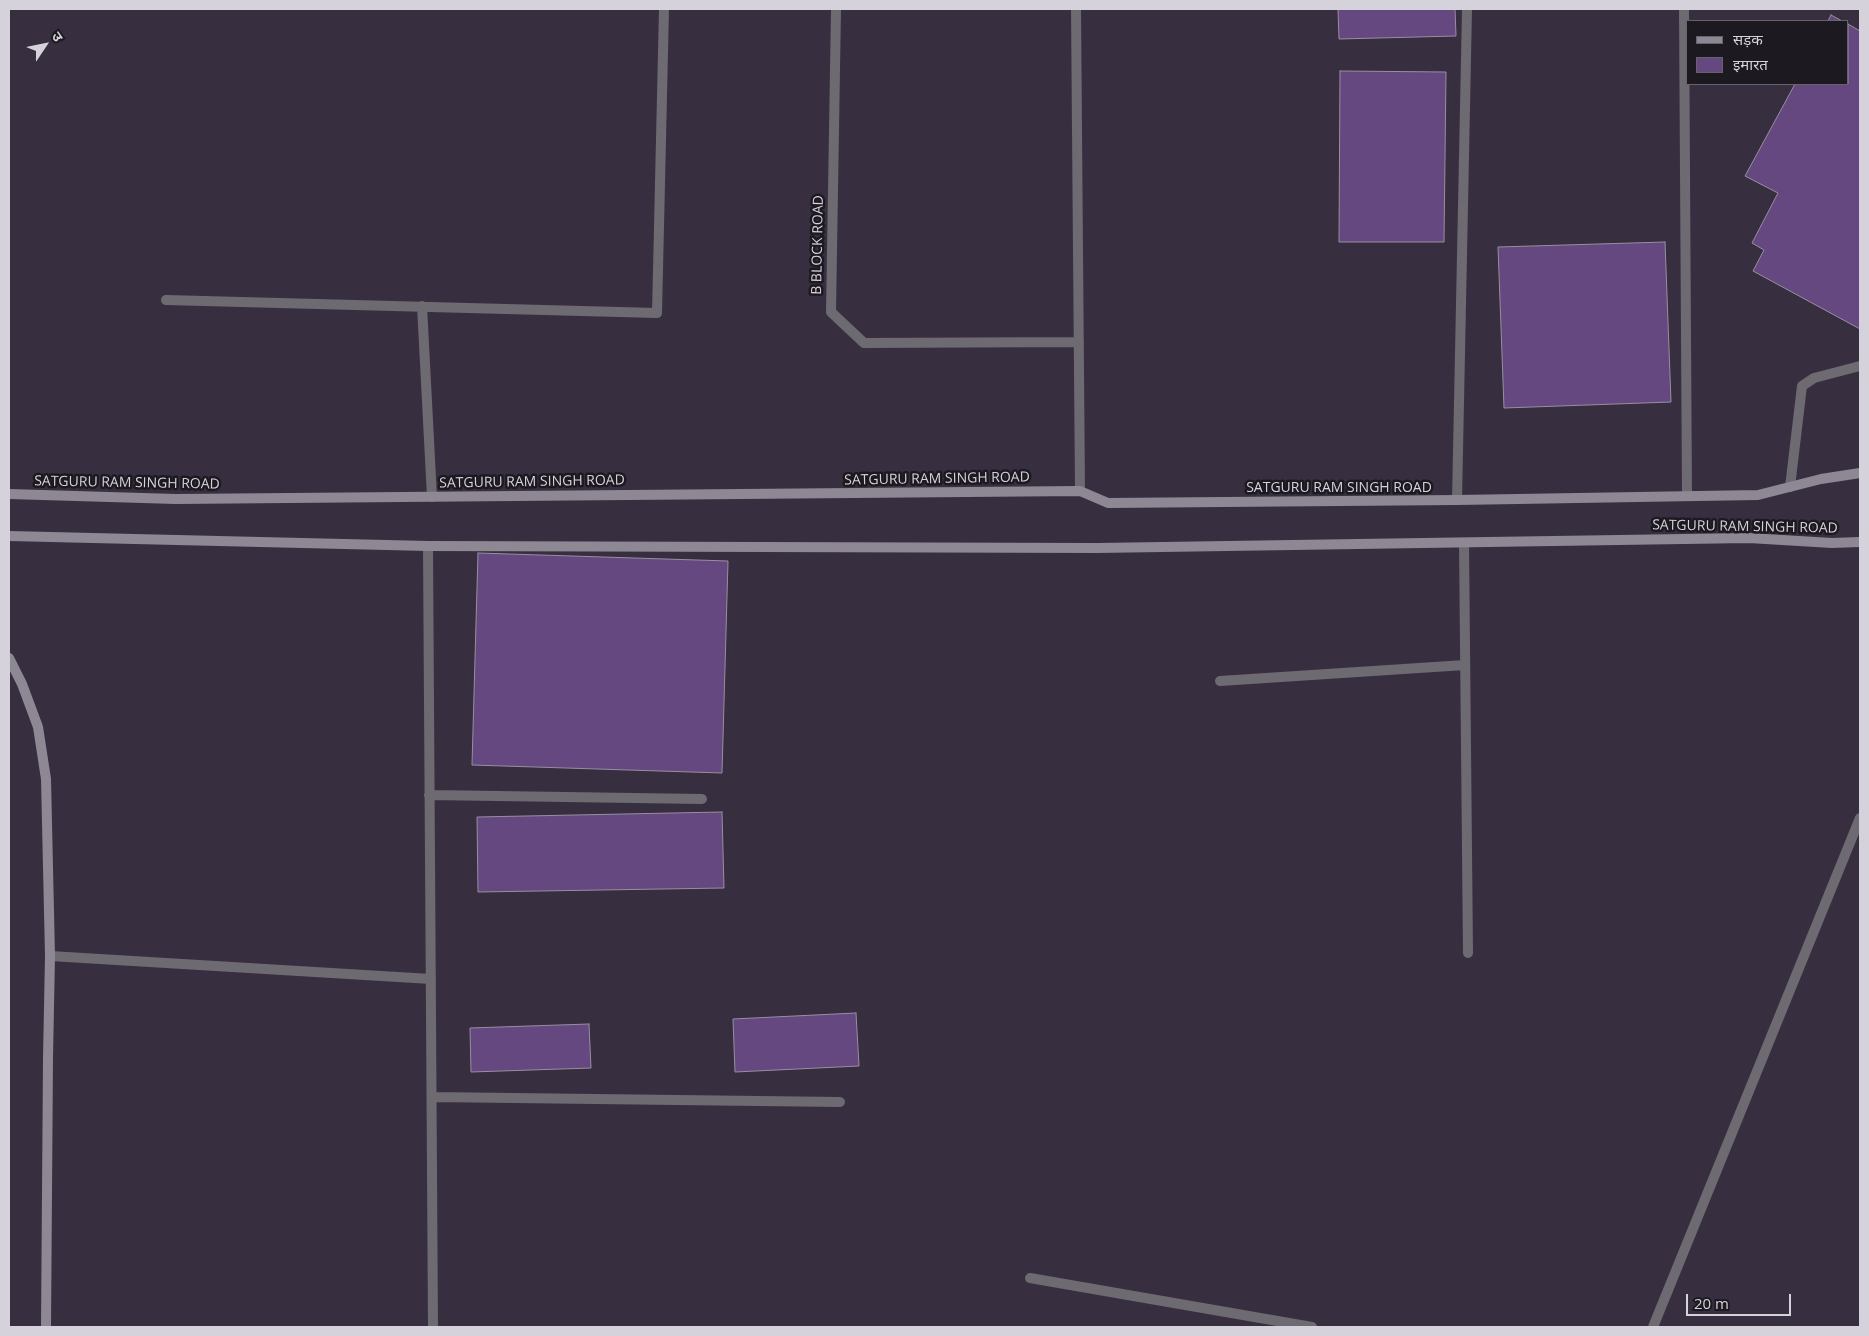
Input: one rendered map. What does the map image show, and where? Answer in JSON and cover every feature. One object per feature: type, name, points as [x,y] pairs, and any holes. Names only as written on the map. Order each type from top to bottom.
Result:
[{"type":"street","points":[[166,300],[657,313],[664,9]]},
{"type":"street","name":"B BLOCK ROAD","points":[[836,9],[831,312],[864,343],[1079,342]]},
{"type":"street","points":[[1076,9],[1080,491]]},
{"type":"street","points":[[1458,500],[1467,9]]},
{"type":"street","points":[[1684,9],[1687,496]]},
{"type":"street","points":[[422,306],[432,497]]},
{"type":"street","points":[[1790,487],[1802,386],[1814,378],[1860,366]]},
{"type":"street","name":"SATGURU RAM SINGH ROAD","points":[[9,494],[176,499],[1080,491],[1108,503],[1458,500],[1758,495],[1821,479],[1860,473]]},
{"type":"street","name":"SATGURU RAM SINGH ROAD","points":[[9,536],[428,546],[1097,548],[1749,538],[1832,543],[1860,542]]},
{"type":"street","points":[[1464,542],[1468,953]]},
{"type":"street","points":[[428,546],[433,1327]]},
{"type":"street","points":[[9,658],[22,684],[38,727],[46,779],[50,956],[46,1327]]},
{"type":"street","points":[[1220,681],[1466,665]]},
{"type":"street","points":[[429,795],[702,799]]},
{"type":"street","points":[[1653,1327],[1860,818]]},
{"type":"street","points":[[50,956],[431,979]]},
{"type":"street","points":[[432,1097],[840,1102]]},
{"type":"street","points":[[1030,1278],[1312,1327]]},
{"type":"building","points":[[1338,9],[1455,9],[1456,36],[1339,39]]},
{"type":"building","points":[[1831,15],[1840,20],[1828,20]]},
{"type":"building","points":[[1849,25],[1860,31],[1860,329],[1753,271],[1764,250],[1752,243],[1778,193],[1745,176],[1794,85],[1849,85]]},
{"type":"building","points":[[1340,71],[1446,72],[1444,242],[1339,242]]},
{"type":"building","points":[[1665,242],[1671,402],[1504,408],[1498,247]]},
{"type":"building","points":[[478,553],[728,561],[722,773],[472,765]]},
{"type":"building","points":[[722,812],[724,888],[478,892],[477,817]]},
{"type":"building","points":[[856,1013],[859,1066],[735,1072],[733,1019]]},
{"type":"building","points":[[589,1024],[591,1068],[471,1072],[470,1028]]}]
